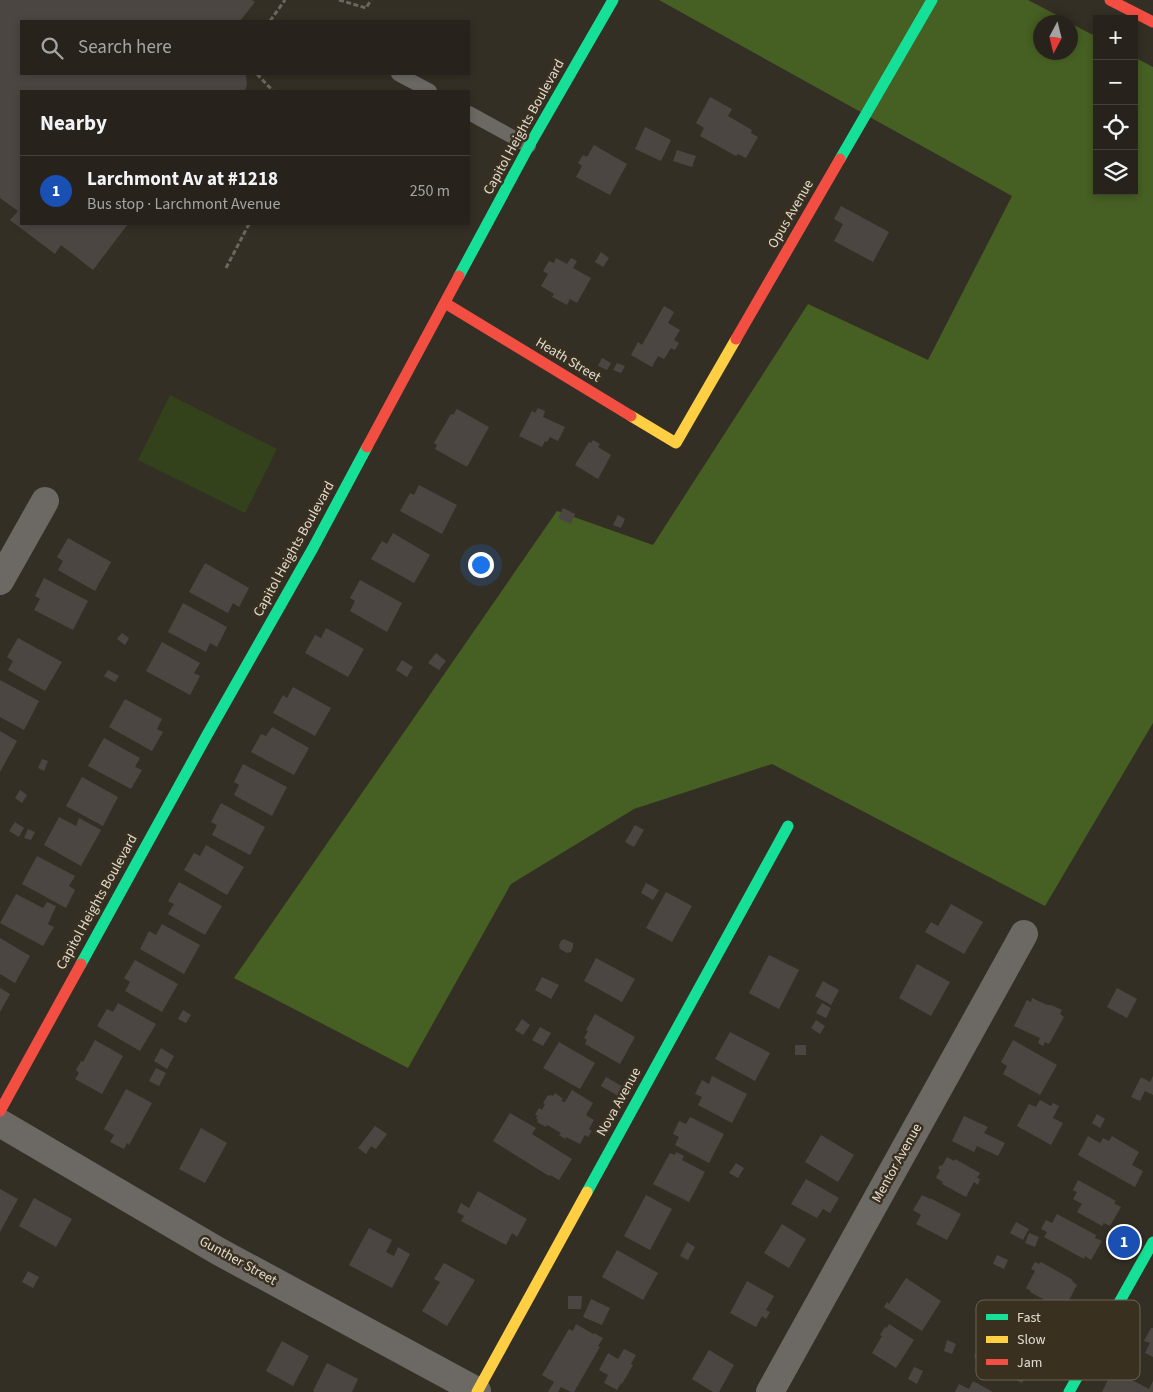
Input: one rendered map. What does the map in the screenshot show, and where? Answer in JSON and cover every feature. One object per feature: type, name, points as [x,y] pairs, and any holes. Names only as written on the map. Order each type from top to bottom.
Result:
[{"type":"street","name":"Capitol Heights Boulevard","points":[[0,1111],[207,735],[313,548],[529,146],[613,0]]},
{"type":"street","name":"Opus Avenue","points":[[676,443],[932,0]]},
{"type":"street","points":[[1110,0],[1153,22]]},
{"type":"street","name":"Heath Street","points":[[445,303],[676,443]]},
{"type":"street","points":[[0,581],[7,551],[45,501]]},
{"type":"street","name":"Nova Avenue","points":[[478,1392],[788,826]]},
{"type":"street","name":"Mentor Avenue","points":[[770,1392],[1024,934]]},
{"type":"street","name":"Gunther Street","points":[[0,1124],[218,1251],[478,1392]]},
{"type":"street","points":[[1121,1300],[1153,1242]]},
{"type":"street","points":[[1069,1392],[1076,1380]]},
{"type":"lane","points":[[400,75],[428,90]]},
{"type":"lane","points":[[470,114],[529,146]]},
{"type":"path","points":[[271,20],[285,0]]},
{"type":"path","points":[[339,0],[366,8],[370,0]]},
{"type":"path","points":[[258,75],[272,90]]},
{"type":"path","points":[[226,268],[248,225]]},
{"type":"green space","points":[[659,0],[1028,0],[1057,15],[1033,15],[1033,60],[1078,60],[1078,27],[1093,35],[1093,195],[1138,195],[1138,59],[1153,67],[1153,723],[1045,906],[772,764],[634,809],[511,884],[408,1068],[234,978],[557,511],[653,545],[808,304],[928,360],[1012,196]]},
{"type":"green space","points":[[170,395],[277,449],[245,513],[138,460]]},
{"type":"building","points":[[0,0],[252,0],[255,2],[241,20],[20,20],[20,75],[246,75],[247,84],[245,90],[20,90],[20,225],[127,225],[93,270],[61,245],[55,254],[10,220],[18,211],[0,198]]},
{"type":"building","points":[[710,97],[732,109],[728,116],[752,130],[751,133],[758,137],[746,158],[738,154],[736,156],[700,136],[704,128],[696,123]]},
{"type":"building","points":[[645,127],[671,140],[661,161],[635,149]]},
{"type":"building","points":[[594,145],[627,164],[610,195],[576,177],[582,166],[578,163],[583,155],[587,157]]},
{"type":"building","points":[[677,150],[696,156],[692,167],[673,161]]},
{"type":"building","points":[[841,206],[889,232],[873,262],[834,241],[843,224],[834,219]]},
{"type":"building","points":[[601,252],[609,258],[603,267],[595,262]]},
{"type":"building","points":[[556,258],[567,264],[571,258],[577,261],[573,268],[591,278],[577,303],[570,299],[567,305],[552,297],[554,294],[541,286],[548,274],[543,271],[549,261],[554,263]]},
{"type":"building","points":[[664,306],[674,312],[668,323],[680,330],[674,340],[679,343],[675,350],[671,348],[664,359],[658,356],[652,367],[631,355],[638,342],[642,345]]},
{"type":"building","points":[[602,358],[611,363],[607,370],[598,366]]},
{"type":"building","points":[[617,363],[625,366],[621,373],[613,370]]},
{"type":"building","points":[[538,408],[545,411],[543,417],[565,427],[558,441],[550,437],[542,447],[519,436],[532,411],[535,413]]},
{"type":"building","points":[[457,409],[489,427],[467,467],[435,449],[437,445],[434,443],[451,414],[453,415]]},
{"type":"building","points":[[593,440],[600,444],[598,447],[611,455],[598,479],[575,465],[589,442],[591,443]]},
{"type":"building","points":[[419,485],[457,505],[442,534],[400,511],[410,493],[414,495]]},
{"type":"building","points":[[563,508],[575,514],[571,524],[558,518]]},
{"type":"building","points":[[618,515],[625,519],[621,528],[613,525]]},
{"type":"building","points":[[393,533],[430,555],[414,583],[371,559],[382,541],[387,544]]},
{"type":"building","points":[[68,538],[111,562],[95,591],[58,570],[63,561],[57,557]]},
{"type":"building","points":[[205,563],[249,588],[239,607],[233,603],[228,613],[189,592]]},
{"type":"building","points":[[44,578],[88,601],[73,630],[34,610],[40,599],[35,596]]},
{"type":"building","points":[[360,580],[402,603],[387,632],[350,611],[355,601],[350,598]]},
{"type":"building","points":[[183,603],[227,627],[217,647],[210,643],[206,652],[168,632]]},
{"type":"building","points":[[326,628],[364,649],[348,677],[305,653],[315,635],[321,638]]},
{"type":"building","points":[[122,633],[129,638],[125,645],[117,639]]},
{"type":"building","points":[[18,638],[62,662],[45,691],[8,670],[13,661],[7,657]]},
{"type":"building","points":[[162,642],[200,663],[194,673],[200,676],[190,695],[146,671]]},
{"type":"building","points":[[436,653],[446,661],[439,670],[428,663]]},
{"type":"building","points":[[402,660],[413,667],[407,677],[396,670]]},
{"type":"building","points":[[108,670],[119,676],[115,682],[104,676]]},
{"type":"building","points":[[0,680],[39,701],[24,730],[0,717]]},
{"type":"building","points":[[293,687],[331,708],[315,736],[273,713],[283,695],[287,698]]},
{"type":"building","points":[[125,699],[162,719],[157,729],[163,732],[152,751],[109,727]]},
{"type":"building","points":[[272,727],[309,748],[294,775],[251,752],[261,734],[266,736]]},
{"type":"building","points":[[0,731],[17,741],[0,772]]},
{"type":"building","points":[[104,738],[140,758],[135,767],[142,770],[131,789],[88,766]]},
{"type":"building","points":[[42,759],[48,761],[44,771],[38,768]]},
{"type":"building","points":[[243,764],[287,787],[272,816],[234,795],[239,785],[234,782]]},
{"type":"building","points":[[82,777],[118,797],[103,826],[66,806]]},
{"type":"building","points":[[20,790],[27,795],[22,803],[15,798]]},
{"type":"building","points":[[221,803],[265,827],[250,855],[212,835],[217,825],[211,822]]},
{"type":"building","points":[[59,817],[76,826],[79,818],[101,830],[81,866],[44,845]]},
{"type":"building","points":[[15,822],[24,828],[19,837],[9,831]]},
{"type":"building","points":[[635,825],[644,830],[634,847],[625,842]]},
{"type":"building","points":[[28,829],[35,832],[31,840],[24,838]]},
{"type":"building","points":[[206,845],[244,867],[227,895],[184,870],[194,853],[200,856]]},
{"type":"building","points":[[37,856],[75,876],[69,886],[75,890],[66,908],[22,884]]},
{"type":"building","points":[[179,882],[222,906],[205,935],[168,914],[174,904],[168,901]]},
{"type":"building","points":[[646,883],[659,890],[653,900],[641,893]]},
{"type":"building","points":[[666,892],[692,906],[672,942],[646,928]]},
{"type":"building","points":[[16,894],[43,908],[47,902],[56,906],[48,924],[54,927],[43,946],[0,923]]},
{"type":"building","points":[[951,904],[983,922],[964,954],[925,932],[931,922],[938,926]]},
{"type":"building","points":[[162,924],[200,945],[184,974],[140,949],[149,931],[156,935]]},
{"type":"building","points":[[0,938],[30,956],[15,983],[0,974]]},
{"type":"building","points":[[564,939],[573,943],[571,952],[567,953],[560,949],[559,945]]},
{"type":"building","points":[[769,955],[799,970],[779,1009],[749,993]]},
{"type":"building","points":[[596,958],[635,979],[622,1002],[584,981]]},
{"type":"building","points":[[135,960],[178,984],[162,1012],[125,991],[130,982],[124,978]]},
{"type":"building","points":[[917,964],[950,982],[931,1016],[899,998]]},
{"type":"building","points":[[542,977],[559,985],[551,999],[535,990]]},
{"type":"building","points":[[823,981],[839,990],[831,1005],[815,996]]},
{"type":"building","points":[[0,988],[10,994],[0,1012]]},
{"type":"building","points":[[1117,988],[1137,999],[1127,1018],[1107,1007]]},
{"type":"building","points":[[1032,998],[1062,1010],[1060,1014],[1064,1017],[1049,1044],[1045,1042],[1043,1046],[1038,1043],[1040,1038],[1014,1026],[1027,1000],[1031,1002]]},
{"type":"building","points":[[118,1003],[156,1024],[140,1051],[97,1026],[107,1009],[113,1012]]},
{"type":"building","points":[[822,1003],[831,1008],[826,1018],[816,1013]]},
{"type":"building","points":[[183,1010],[191,1015],[186,1023],[178,1019]]},
{"type":"building","points":[[595,1014],[635,1037],[620,1064],[585,1044],[587,1040],[584,1038],[588,1031],[586,1030]]},
{"type":"building","points":[[522,1019],[530,1025],[523,1035],[515,1030]]},
{"type":"building","points":[[816,1020],[825,1026],[820,1034],[811,1028]]},
{"type":"building","points":[[540,1027],[551,1033],[543,1046],[532,1040]]},
{"type":"building","points":[[730,1032],[770,1053],[755,1081],[715,1059]]},
{"type":"building","points":[[95,1040],[123,1056],[102,1094],[75,1079],[79,1073],[76,1070],[81,1061],[83,1062]]},
{"type":"building","points":[[1013,1040],[1057,1065],[1040,1095],[1003,1074],[1007,1066],[1001,1062]]},
{"type":"building","points":[[559,1042],[595,1063],[580,1089],[543,1068]]},
{"type":"building","points":[[795,1045],[806,1045],[806,1055],[795,1055]]},
{"type":"building","points":[[161,1048],[174,1056],[167,1069],[154,1061]]},
{"type":"building","points":[[156,1068],[166,1073],[159,1086],[149,1081]]},
{"type":"building","points":[[712,1076],[747,1094],[732,1123],[698,1105],[702,1097],[695,1094],[702,1080],[709,1084]]},
{"type":"building","points":[[1153,1076],[1153,1095],[1145,1091],[1140,1101],[1131,1097],[1141,1077],[1150,1082]]},
{"type":"building","points":[[606,1077],[625,1088],[620,1097],[601,1086]]},
{"type":"building","points":[[126,1089],[152,1103],[129,1145],[127,1143],[124,1149],[110,1142],[114,1135],[104,1129]]},
{"type":"building","points":[[572,1090],[593,1103],[586,1115],[594,1120],[589,1129],[592,1131],[588,1137],[585,1135],[580,1144],[566,1137],[565,1139],[559,1135],[561,1133],[537,1122],[536,1118],[538,1116],[535,1115],[539,1108],[542,1110],[545,1104],[543,1103],[548,1095],[553,1096],[555,1093],[563,1099],[561,1101],[565,1102]]},
{"type":"building","points":[[1040,1100],[1051,1106],[1053,1103],[1059,1106],[1053,1118],[1063,1123],[1051,1145],[1017,1126],[1029,1104],[1036,1107]]},
{"type":"building","points":[[510,1113],[536,1128],[532,1134],[572,1159],[559,1180],[549,1176],[493,1141]]},
{"type":"building","points":[[1097,1114],[1105,1119],[1100,1128],[1092,1123]]},
{"type":"building","points":[[964,1116],[988,1127],[984,1133],[1005,1143],[998,1156],[977,1146],[974,1152],[952,1141]]},
{"type":"building","points":[[690,1117],[724,1134],[709,1163],[675,1145],[679,1137],[673,1134],[679,1121],[686,1124]]},
{"type":"building","points":[[375,1126],[387,1134],[376,1149],[371,1146],[366,1154],[358,1148]]},
{"type":"building","points":[[201,1128],[227,1143],[205,1183],[179,1169]]},
{"type":"building","points":[[821,1135],[854,1155],[838,1182],[805,1162]]},
{"type":"building","points":[[1088,1136],[1100,1143],[1103,1138],[1109,1141],[1112,1136],[1139,1152],[1132,1165],[1143,1171],[1135,1187],[1078,1155]]},
{"type":"building","points":[[676,1152],[684,1156],[682,1160],[705,1172],[689,1202],[653,1184],[670,1153],[675,1155]]},
{"type":"building","points":[[947,1157],[954,1161],[955,1159],[980,1173],[977,1178],[980,1179],[978,1185],[974,1182],[966,1197],[942,1184],[943,1182],[936,1178],[940,1170],[938,1168],[940,1165],[942,1166]]},
{"type":"building","points":[[736,1163],[744,1168],[738,1178],[729,1173]]},
{"type":"building","points":[[806,1179],[839,1198],[830,1213],[823,1209],[817,1218],[791,1204]]},
{"type":"building","points":[[1078,1180],[1116,1201],[1114,1203],[1121,1207],[1110,1226],[1104,1223],[1102,1226],[1077,1212],[1082,1204],[1073,1199],[1077,1192],[1073,1190]]},
{"type":"building","points":[[0,1189],[18,1199],[0,1232]]},
{"type":"building","points":[[478,1191],[527,1219],[517,1237],[512,1233],[506,1245],[461,1221],[464,1216],[457,1212],[461,1203],[469,1208]]},
{"type":"building","points":[[646,1195],[672,1209],[650,1250],[624,1236]]},
{"type":"building","points":[[922,1195],[961,1214],[947,1240],[916,1224],[921,1215],[913,1210]]},
{"type":"building","points":[[34,1198],[72,1219],[56,1247],[19,1226]]},
{"type":"building","points":[[1057,1214],[1096,1235],[1095,1238],[1102,1241],[1091,1260],[1085,1256],[1084,1259],[1044,1237],[1047,1232],[1041,1229],[1046,1220],[1052,1223]]},
{"type":"building","points":[[1016,1222],[1029,1229],[1023,1240],[1010,1233]]},
{"type":"building","points":[[782,1224],[806,1239],[789,1268],[764,1253]]},
{"type":"building","points":[[369,1228],[392,1240],[386,1252],[394,1256],[398,1247],[410,1254],[392,1288],[349,1265]]},
{"type":"building","points":[[1029,1233],[1039,1237],[1035,1247],[1025,1243]]},
{"type":"building","points":[[687,1242],[695,1247],[688,1260],[680,1256]]},
{"type":"building","points":[[617,1250],[658,1273],[643,1300],[602,1277]]},
{"type":"building","points":[[997,1255],[1008,1260],[1004,1269],[993,1264]]},
{"type":"building","points":[[1035,1262],[1039,1264],[1041,1262],[1073,1280],[1077,1285],[1069,1300],[1045,1300],[1030,1292],[1026,1288],[1035,1271],[1031,1269]]},
{"type":"building","points":[[444,1263],[475,1280],[447,1326],[422,1311],[440,1282],[434,1279]]},
{"type":"building","points":[[28,1271],[39,1277],[33,1288],[22,1282]]},
{"type":"building","points":[[906,1278],[941,1301],[922,1331],[884,1307],[887,1302],[889,1304]]},
{"type":"building","points":[[747,1281],[774,1296],[766,1310],[770,1312],[766,1319],[762,1316],[756,1327],[730,1313]]},
{"type":"building","points":[[568,1296],[582,1296],[581,1309],[568,1309]]},
{"type":"building","points":[[591,1299],[610,1308],[602,1325],[583,1317]]},
{"type":"building","points":[[576,1324],[603,1338],[598,1346],[600,1347],[574,1392],[561,1387],[558,1392],[548,1392],[554,1382],[542,1375],[569,1329],[573,1331]]},
{"type":"building","points":[[889,1324],[914,1340],[896,1368],[872,1353],[882,1336],[880,1335]]},
{"type":"building","points":[[1151,1328],[1153,1328],[1153,1357],[1145,1353],[1150,1343],[1144,1341]]},
{"type":"building","points":[[947,1340],[956,1344],[952,1354],[944,1351]]},
{"type":"building","points":[[282,1341],[309,1356],[293,1386],[266,1371]]},
{"type":"building","points":[[624,1349],[636,1355],[631,1364],[633,1365],[617,1390],[604,1383],[608,1375],[599,1370],[608,1353],[618,1359]]},
{"type":"building","points":[[709,1350],[734,1365],[719,1392],[713,1392],[692,1379]]},
{"type":"building","points":[[327,1363],[358,1379],[352,1392],[313,1391]]},
{"type":"building","points":[[914,1367],[923,1371],[917,1384],[908,1379]]},
{"type":"building","points":[[1108,1380],[1132,1380],[1149,1389],[1153,1381],[1153,1392],[1102,1392]]},
{"type":"building","points":[[973,1381],[993,1392],[955,1392],[959,1384],[969,1389]]},
{"type":"traffic: fast","points":[[459,276],[529,146],[613,0]]},
{"type":"traffic: fast","points":[[840,159],[932,0]]},
{"type":"traffic: fast","points":[[81,964],[313,548],[367,447]]},
{"type":"traffic: fast","points":[[587,1192],[788,826]]},
{"type":"traffic: fast","points":[[1121,1300],[1153,1242]]},
{"type":"traffic: fast","points":[[1069,1392],[1076,1380]]},
{"type":"traffic: slow","points":[[631,416],[676,443],[736,339]]},
{"type":"traffic: slow","points":[[477,1392],[587,1192]]},
{"type":"traffic: jam","points":[[1110,0],[1153,22]]},
{"type":"traffic: jam","points":[[736,339],[840,159]]},
{"type":"traffic: jam","points":[[367,447],[459,276]]},
{"type":"traffic: jam","points":[[445,303],[631,416]]},
{"type":"traffic: jam","points":[[0,1111],[81,964]]},
{"type":"place","name":"Larchmont Av at #1218","points":[[1124,1242]]}]
